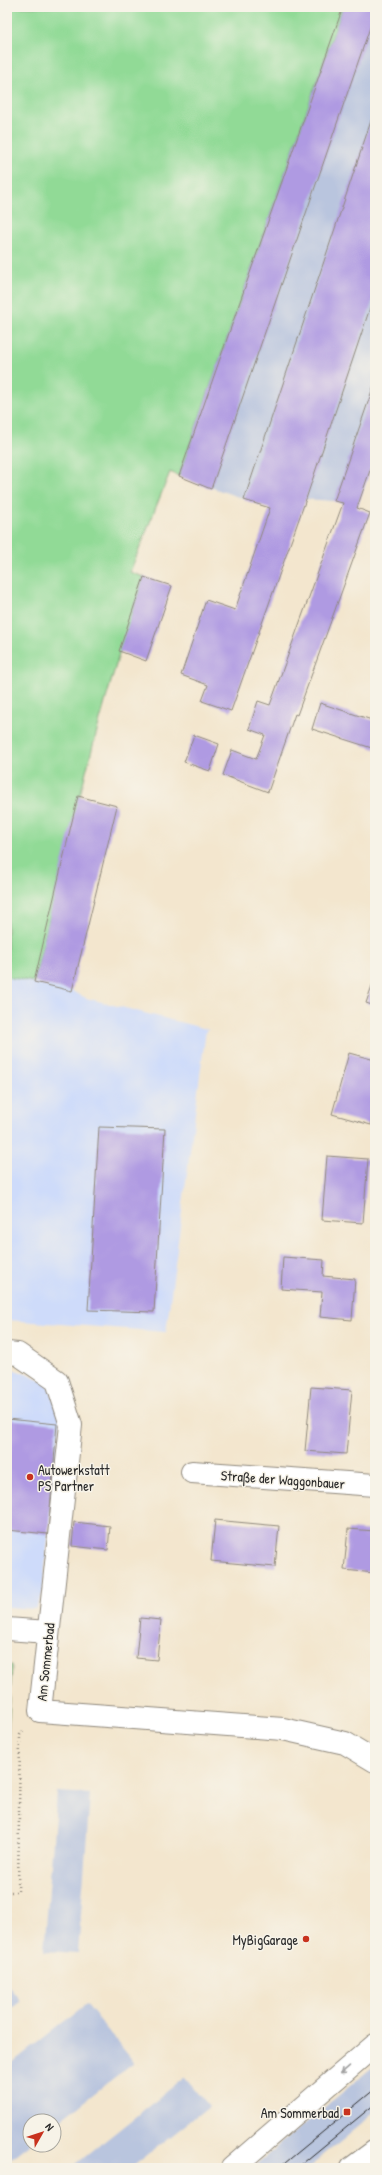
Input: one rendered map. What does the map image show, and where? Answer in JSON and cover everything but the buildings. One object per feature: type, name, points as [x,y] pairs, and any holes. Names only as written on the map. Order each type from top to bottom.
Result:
[{"type":"street","name":"Am Sommerbad","points":[[7,1353],[18,1354],[57,1381],[71,1425],[40,1711],[283,1729],[345,1743],[375,1761]]},
{"type":"street","name":"Straße der Waggonbauer","points":[[192,1472],[375,1485]]},
{"type":"street","points":[[7,1629],[48,1632]]},
{"type":"street","points":[[232,2168],[375,2045]]},
{"type":"street","points":[[352,2168],[375,2151]]},
{"type":"path","points":[[7,1892],[18,1892],[20,1735],[40,1711]]},
{"type":"shaded area","points":[[343,7],[375,7],[375,456],[357,508],[334,501],[306,499],[277,488],[270,508],[179,476]]},
{"type":"shaded area","points":[[7,977],[72,991],[86,998],[210,1030],[206,1030],[166,1332],[7,1320]]},
{"type":"shaded area","points":[[7,1367],[47,1382],[61,1416],[42,1596],[35,1609],[7,1607]]},
{"type":"shaded area","points":[[57,1792],[90,1794],[78,1953],[44,1951]]},
{"type":"shaded area","points":[[7,1985],[21,2001],[7,2012]]},
{"type":"shaded area","points":[[86,2004],[134,2062],[62,2119],[62,2113],[22,2113],[22,2150],[7,2162],[7,2067]]},
{"type":"shaded area","points":[[375,2065],[375,2112],[308,2168],[252,2168]]},
{"type":"shaded area","points":[[185,2077],[209,2106],[131,2168],[71,2168]]},
{"type":"green space","points":[[7,7],[343,7],[179,476],[170,472],[130,572],[144,577],[112,677],[84,778],[34,982],[7,977]]},
{"type":"green space","points":[[7,1665],[12,1665],[7,1746]]},
{"type":"tram line","points":[[279,2168],[375,2089]]},
{"type":"tram line","points":[[297,2168],[375,2104]]},
{"type":"place","name":"Autowerkstatt PS Partner","points":[[30,1477]]},
{"type":"place","name":"MyBigGarage","points":[[306,1939]]},
{"type":"place","name":"Am Sommerbad","points":[[347,2112]]}]
